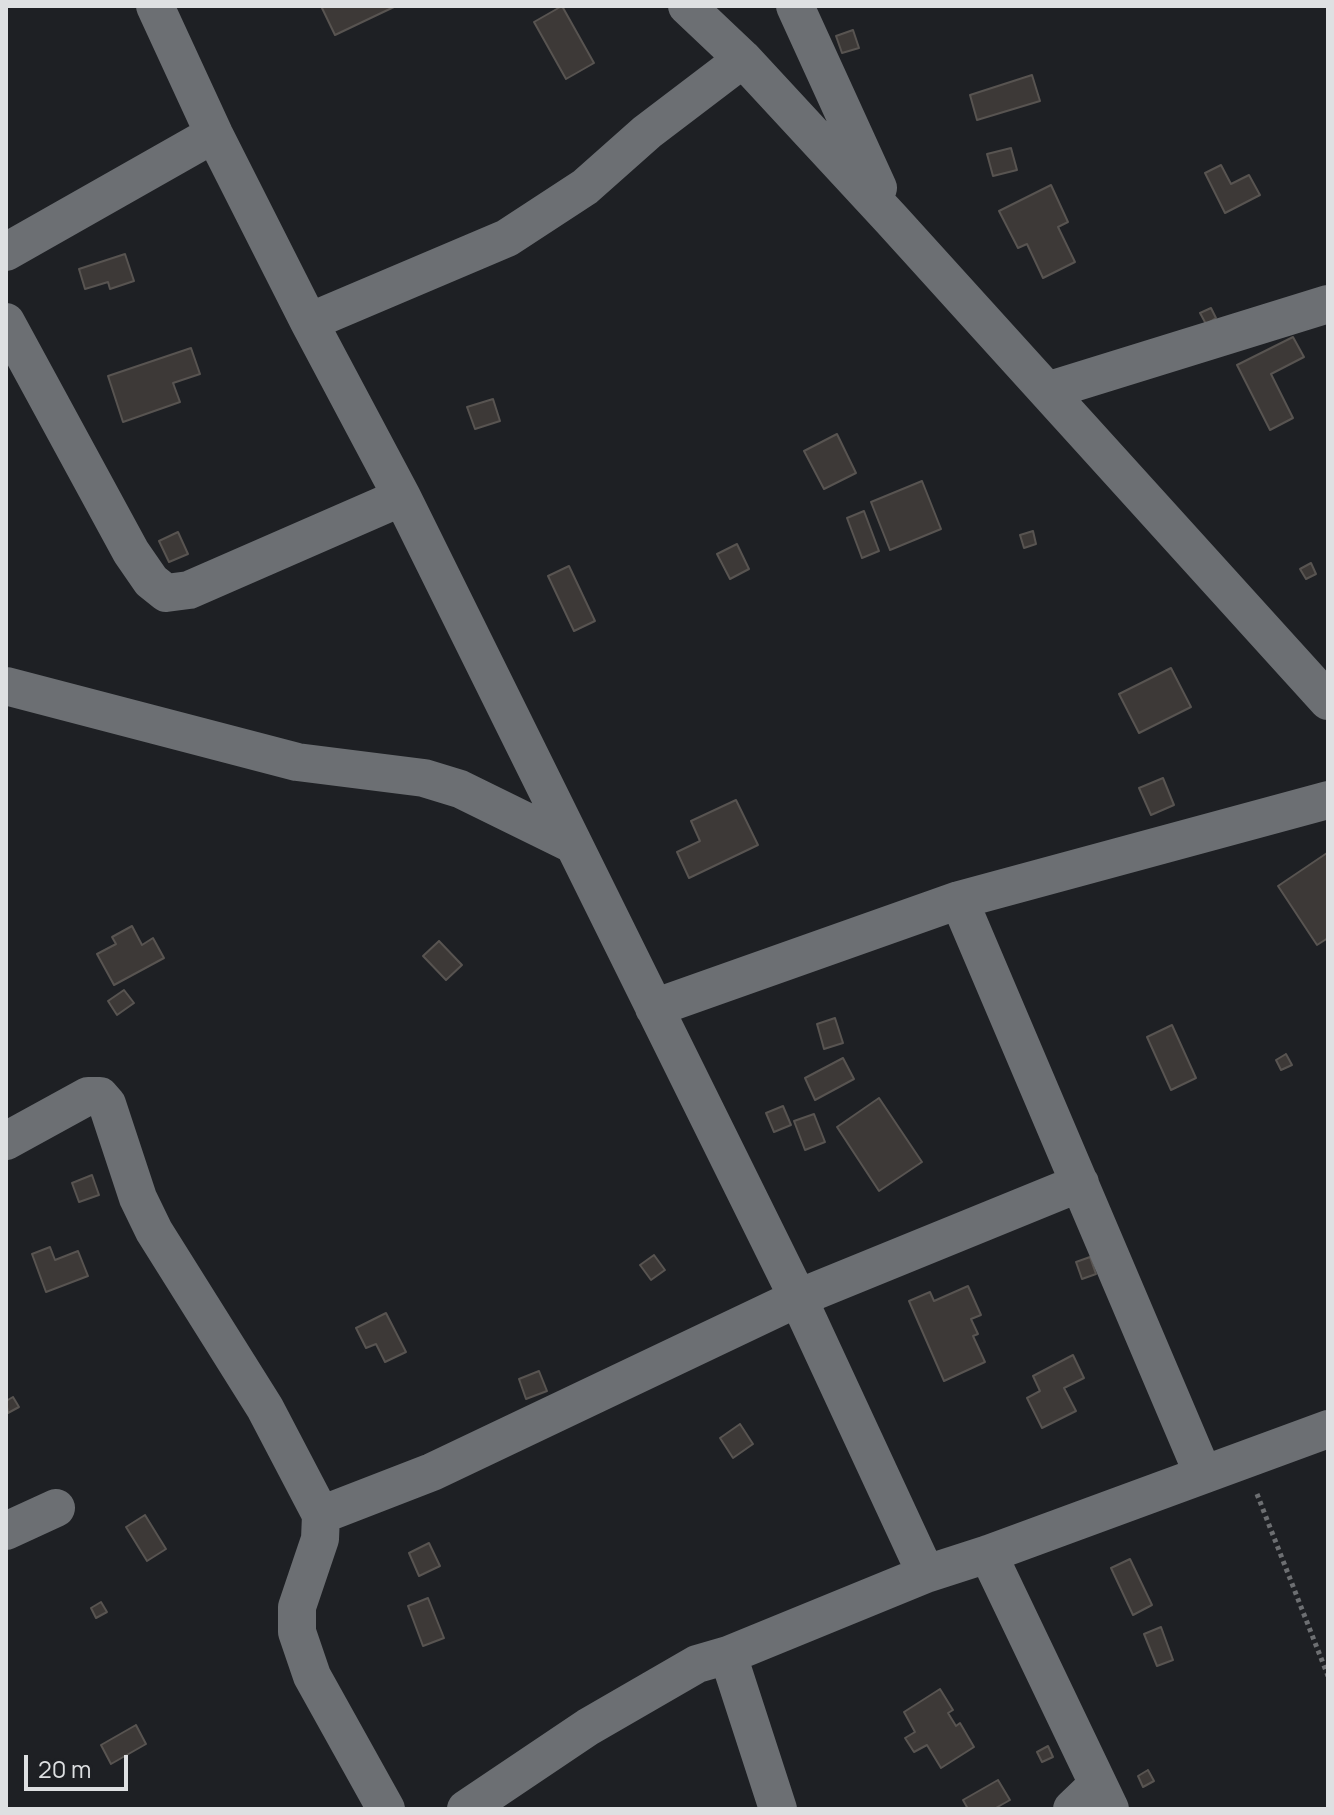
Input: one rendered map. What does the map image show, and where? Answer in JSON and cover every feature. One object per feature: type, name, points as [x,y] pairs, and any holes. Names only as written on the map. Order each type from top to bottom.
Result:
[{"type":"street","points":[[155,6],[214,134],[402,497],[798,1298],[926,1574]]},
{"type":"street","points":[[687,6],[743,59],[892,220],[1328,701]]},
{"type":"street","points":[[795,6],[892,220]]},
{"type":"street","points":[[309,322],[507,238],[585,187],[647,132],[743,59]]},
{"type":"street","points":[[6,252],[214,134]]},
{"type":"street","points":[[1047,391],[1328,304]]},
{"type":"street","points":[[6,322],[131,552],[151,581],[166,593],[189,590],[402,497]]},
{"type":"street","points":[[6,686],[297,762],[424,778],[460,789],[574,845]]},
{"type":"street","points":[[654,1008],[959,900],[1328,800]]},
{"type":"street","points":[[959,900],[1203,1474]]},
{"type":"street","points":[[6,1141],[88,1096],[100,1096],[107,1104],[138,1198],[154,1231],[265,1408],[321,1515],[320,1539],[297,1607],[297,1632],[312,1676],[386,1809]]},
{"type":"street","points":[[321,1515],[432,1472],[798,1298],[1080,1183]]},
{"type":"street","points":[[466,1809],[588,1727],[697,1664],[728,1655],[926,1574],[1328,1429]]},
{"type":"street","points":[[6,1531],[56,1508]]},
{"type":"street","points":[[988,1554],[1094,1801]]},
{"type":"street","points":[[728,1655],[778,1809]]},
{"type":"path","points":[[1244,1460],[1328,1676]]},
{"type":"building","points":[[321,6],[396,6],[335,35]]},
{"type":"building","points":[[562,6],[594,63],[566,79],[534,22]]},
{"type":"building","points":[[853,30],[859,48],[842,53],[836,36]]},
{"type":"building","points":[[1032,75],[1040,101],[977,120],[970,95]]},
{"type":"building","points":[[1011,148],[1017,170],[993,176],[987,154]]},
{"type":"building","points":[[1221,165],[1231,184],[1249,175],[1260,195],[1225,213],[1205,173]]},
{"type":"building","points":[[1051,185],[1068,222],[1058,227],[1075,262],[1043,278],[1027,244],[1018,248],[999,211]]},
{"type":"building","points":[[125,254],[134,281],[110,289],[108,282],[85,289],[79,269]]},
{"type":"building","points":[[1211,308],[1216,318],[1206,324],[1200,313]]},
{"type":"building","points":[[1293,337],[1304,357],[1271,374],[1293,418],[1270,430],[1237,365]]},
{"type":"building","points":[[191,348],[200,374],[173,383],[180,402],[123,422],[108,376]]},
{"type":"building","points":[[493,399],[500,421],[475,429],[467,407]]},
{"type":"building","points":[[837,434],[856,473],[824,489],[804,451]]},
{"type":"building","points":[[922,481],[941,529],[890,550],[871,502]]},
{"type":"building","points":[[864,511],[879,551],[862,558],[847,518]]},
{"type":"building","points":[[1033,531],[1036,544],[1024,548],[1020,535]]},
{"type":"building","points":[[178,532],[188,554],[169,562],[159,541]]},
{"type":"building","points":[[737,544],[749,569],[730,579],[717,554]]},
{"type":"building","points":[[1311,563],[1316,574],[1306,579],[1300,569]]},
{"type":"building","points":[[569,566],[595,621],[574,631],[548,576]]},
{"type":"building","points":[[1171,668],[1191,707],[1139,733],[1119,694]]},
{"type":"building","points":[[1163,778],[1174,805],[1151,815],[1139,788]]},
{"type":"building","points":[[736,800],[758,845],[689,878],[677,852],[700,841],[691,821]]},
{"type":"building","points":[[1327,853],[1328,938],[1317,945],[1278,886]]},
{"type":"building","points":[[132,926],[142,945],[153,938],[164,958],[114,985],[97,954],[116,944],[112,937]]},
{"type":"building","points":[[439,941],[462,965],[446,980],[423,956]]},
{"type":"building","points":[[124,990],[134,1003],[117,1015],[108,1001]]},
{"type":"building","points":[[835,1018],[843,1043],[824,1049],[817,1024]]},
{"type":"building","points":[[1172,1025],[1196,1078],[1171,1090],[1147,1037]]},
{"type":"building","points":[[1286,1054],[1292,1065],[1281,1070],[1276,1060]]},
{"type":"building","points":[[843,1058],[854,1079],[815,1100],[805,1078]]},
{"type":"building","points":[[879,1098],[922,1162],[879,1191],[837,1127]]},
{"type":"building","points":[[783,1106],[791,1125],[774,1132],[766,1113]]},
{"type":"building","points":[[814,1114],[825,1142],[805,1150],[794,1121]]},
{"type":"building","points":[[92,1175],[99,1195],[79,1202],[72,1183]]},
{"type":"building","points":[[50,1247],[55,1260],[78,1251],[88,1276],[46,1292],[32,1254]]},
{"type":"building","points":[[654,1255],[665,1270],[651,1280],[640,1265]]},
{"type":"building","points":[[1090,1257],[1096,1274],[1082,1279],[1076,1262]]},
{"type":"building","points":[[968,1286],[981,1315],[971,1319],[978,1334],[973,1336],[985,1362],[944,1381],[909,1301],[930,1292],[934,1301]]},
{"type":"building","points":[[386,1313],[406,1352],[385,1362],[376,1344],[366,1348],[356,1328]]},
{"type":"building","points":[[1073,1355],[1084,1378],[1064,1388],[1076,1411],[1042,1428],[1027,1398],[1040,1391],[1033,1376]]},
{"type":"building","points":[[539,1371],[547,1391],[526,1399],[519,1379]]},
{"type":"building","points":[[13,1397],[19,1407],[8,1413],[6,1401]]},
{"type":"building","points":[[740,1424],[753,1444],[733,1458],[720,1438]]},
{"type":"building","points":[[145,1515],[166,1549],[147,1561],[126,1527]]},
{"type":"building","points":[[429,1543],[440,1566],[419,1576],[409,1553]]},
{"type":"building","points":[[1130,1559],[1152,1605],[1133,1615],[1111,1568]]},
{"type":"building","points":[[428,1598],[444,1638],[423,1646],[408,1606]]},
{"type":"building","points":[[101,1602],[107,1612],[96,1618],[91,1608]]},
{"type":"building","points":[[1161,1627],[1173,1660],[1157,1666],[1144,1634]]},
{"type":"building","points":[[940,1689],[953,1710],[948,1713],[956,1726],[960,1723],[974,1747],[941,1768],[927,1745],[914,1752],[905,1738],[915,1732],[904,1712]]},
{"type":"building","points":[[136,1725],[146,1744],[111,1764],[101,1745]]},
{"type":"building","points":[[1048,1746],[1053,1757],[1042,1762],[1037,1752]]},
{"type":"building","points":[[1148,1770],[1154,1781],[1143,1787],[1138,1776]]},
{"type":"building","points":[[998,1780],[1010,1800],[994,1809],[968,1809],[963,1800]]}]
